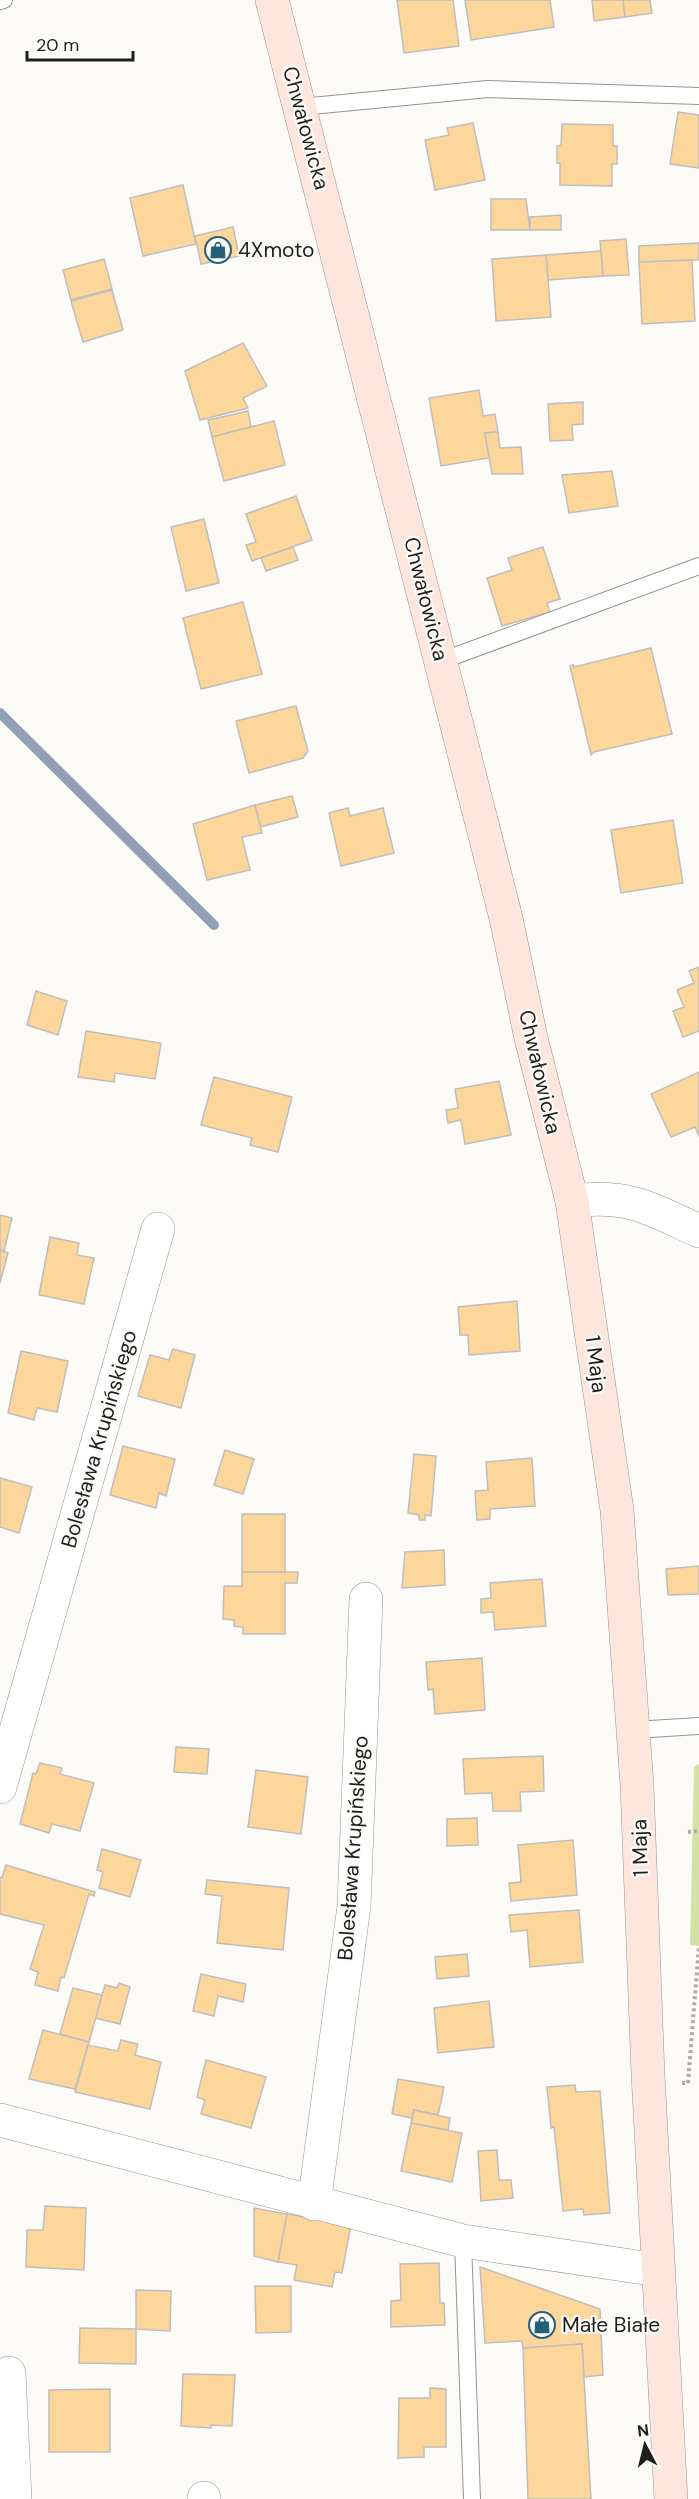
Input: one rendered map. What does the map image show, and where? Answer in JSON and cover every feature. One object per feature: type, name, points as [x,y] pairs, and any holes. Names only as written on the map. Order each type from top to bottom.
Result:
[{"type":"main road","name":"Chwałowicka","points":[[273,0],[506,918],[531,1038],[572,1201]]},
{"type":"main road","name":"1 Maja","points":[[572,1201],[617,1510],[634,1730],[658,2270],[671,2499]]},
{"type":"street","points":[[572,1201],[617,1198],[640,1204],[699,1230]]},
{"type":"street","name":"Bolesława Krupińskiego","points":[[0,1787],[158,1229]]},
{"type":"street","name":"Bolesława Krupińskiego","points":[[314,2204],[354,1906],[366,1599]]},
{"type":"street","points":[[0,2120],[314,2204],[463,2241],[658,2270]]},
{"type":"street","points":[[9,2373],[15,2499]]},
{"type":"lane","points":[[301,107],[488,89],[699,96]]},
{"type":"lane","points":[[441,661],[699,566]]},
{"type":"lane","points":[[634,1730],[699,1726]]},
{"type":"lane","points":[[463,2241],[472,2499]]},
{"type":"path","points":[[688,1832],[699,1831]]},
{"type":"path","points":[[676,2082],[688,2083],[699,1946]]},
{"type":"green space","points":[[699,1764],[699,1946],[690,1945],[694,1767]]},
{"type":"building","points":[[397,0],[453,0],[459,46],[404,53]]},
{"type":"building","points":[[465,0],[550,0],[554,27],[471,40]]},
{"type":"building","points":[[592,0],[623,0],[625,17],[594,21]]},
{"type":"building","points":[[623,0],[650,0],[652,13],[625,17]]},
{"type":"building","points":[[678,112],[699,115],[699,168],[670,164]]},
{"type":"building","points":[[473,123],[485,180],[435,190],[425,140],[449,135],[447,128]]},
{"type":"building","points":[[562,124],[613,125],[613,146],[617,146],[617,164],[612,164],[612,186],[560,185],[557,146],[561,146]]},
{"type":"building","points":[[183,185],[196,244],[143,256],[130,198]]},
{"type":"building","points":[[491,199],[526,199],[530,230],[491,230]]},
{"type":"building","points":[[561,215],[561,230],[530,230],[530,217]]},
{"type":"building","name":"4Xmoto","points":[[233,227],[239,256],[201,264],[195,236]]},
{"type":"building","points":[[626,239],[629,275],[603,276],[600,241]]},
{"type":"building","points":[[699,243],[699,260],[639,262],[639,246]]},
{"type":"building","points":[[601,251],[603,276],[548,280],[546,255]]},
{"type":"building","points":[[546,255],[551,317],[496,321],[492,259]]},
{"type":"building","points":[[104,259],[112,289],[71,300],[63,270]]},
{"type":"building","points":[[692,260],[695,321],[642,324],[639,262]]},
{"type":"building","points":[[112,290],[123,330],[83,342],[71,301]]},
{"type":"building","points":[[243,343],[267,386],[243,398],[248,408],[200,420],[185,371]]},
{"type":"building","points":[[479,390],[483,416],[495,414],[498,432],[485,433],[489,458],[441,466],[429,398]]},
{"type":"building","points":[[583,402],[583,424],[572,425],[573,440],[550,441],[548,404]]},
{"type":"building","points":[[248,411],[251,427],[212,437],[208,420]]},
{"type":"building","points":[[274,421],[285,465],[224,481],[212,437]]},
{"type":"building","points":[[498,432],[500,448],[521,447],[523,474],[492,474],[485,433]]},
{"type":"building","points":[[612,471],[618,506],[569,513],[562,475]]},
{"type":"building","points":[[296,496],[312,540],[252,561],[246,545],[256,542],[246,514]]},
{"type":"building","points":[[204,519],[219,583],[186,591],[171,527]]},
{"type":"building","points":[[293,547],[298,560],[266,571],[261,558]]},
{"type":"building","points":[[543,547],[560,599],[547,603],[550,612],[502,626],[487,578],[512,570],[508,558]]},
{"type":"building","points":[[243,602],[262,674],[201,689],[183,618]]},
{"type":"building","points":[[651,648],[672,734],[594,752],[591,755],[570,666],[574,667]]},
{"type":"building","points":[[296,706],[308,751],[303,758],[249,773],[236,721]]},
{"type":"building","points":[[292,796],[298,817],[260,827],[255,805]]},
{"type":"building","points":[[255,805],[262,833],[242,837],[250,870],[207,880],[193,824]]},
{"type":"building","points":[[348,808],[350,816],[383,808],[394,853],[341,866],[329,813]]},
{"type":"building","points":[[673,820],[683,883],[621,893],[611,830]]},
{"type":"building","points":[[699,967],[699,1031],[683,1037],[673,1011],[684,1007],[677,990],[694,983],[689,971]]},
{"type":"building","points":[[36,991],[67,1001],[58,1035],[27,1025]]},
{"type":"building","points":[[86,1031],[161,1043],[155,1079],[115,1073],[114,1082],[78,1077]]},
{"type":"building","points":[[699,1072],[699,1136],[695,1127],[671,1137],[651,1094]]},
{"type":"building","points":[[214,1077],[292,1097],[278,1152],[250,1145],[252,1138],[201,1125]]},
{"type":"building","points":[[499,1081],[511,1135],[465,1144],[461,1120],[448,1123],[446,1110],[458,1108],[455,1089]]},
{"type":"building","points":[[0,1215],[12,1218],[4,1251],[0,1250]]},
{"type":"building","points":[[50,1237],[79,1243],[77,1255],[94,1258],[84,1304],[39,1295]]},
{"type":"building","points":[[0,1250],[8,1253],[0,1283]]},
{"type":"building","points":[[517,1301],[520,1351],[469,1355],[468,1335],[460,1335],[458,1307]]},
{"type":"building","points":[[173,1349],[195,1355],[181,1408],[138,1396],[150,1355],[169,1360]]},
{"type":"building","points":[[21,1351],[68,1361],[57,1412],[37,1408],[34,1420],[8,1413]]},
{"type":"building","points":[[123,1446],[175,1459],[166,1496],[159,1493],[156,1508],[110,1495]]},
{"type":"building","points":[[225,1450],[254,1459],[243,1494],[214,1485]]},
{"type":"building","points":[[414,1454],[436,1456],[431,1516],[425,1515],[425,1520],[419,1520],[419,1515],[408,1513]]},
{"type":"building","points":[[532,1458],[535,1506],[490,1509],[490,1519],[477,1520],[475,1491],[488,1490],[486,1462]]},
{"type":"building","points":[[0,1478],[32,1487],[19,1533],[0,1527]]},
{"type":"building","points":[[242,1514],[285,1514],[285,1572],[242,1572]]},
{"type":"building","points":[[444,1550],[445,1585],[402,1588],[405,1552]]},
{"type":"building","points":[[699,1566],[699,1594],[668,1595],[666,1569]]},
{"type":"building","points":[[242,1572],[298,1572],[297,1583],[285,1583],[285,1634],[243,1634],[243,1627],[234,1626],[234,1620],[223,1619],[224,1586],[242,1586]]},
{"type":"building","points":[[542,1579],[546,1626],[495,1630],[493,1612],[481,1613],[481,1599],[491,1598],[490,1583]]},
{"type":"building","points":[[482,1658],[485,1710],[435,1714],[433,1689],[428,1690],[426,1662]]},
{"type":"building","points":[[176,1747],[209,1749],[207,1774],[174,1772]]},
{"type":"building","points":[[543,1756],[544,1791],[520,1792],[521,1811],[493,1811],[492,1793],[465,1794],[463,1759]]},
{"type":"building","points":[[40,1763],[62,1768],[60,1774],[94,1783],[80,1831],[52,1824],[49,1833],[20,1824],[33,1773],[36,1774]]},
{"type":"building","points":[[256,1770],[308,1777],[301,1834],[248,1827]]},
{"type":"building","points":[[477,1818],[478,1845],[447,1846],[447,1819]]},
{"type":"building","points":[[573,1840],[577,1895],[511,1901],[509,1883],[521,1882],[518,1845]]},
{"type":"building","points":[[102,1849],[141,1860],[130,1897],[99,1888],[103,1872],[97,1870]]},
{"type":"building","points":[[6,1865],[95,1892],[94,1896],[89,1894],[58,1991],[35,1985],[38,1972],[30,1969],[44,1925],[0,1914],[0,1877],[2,1878]]},
{"type":"building","points":[[207,1880],[289,1888],[283,1950],[217,1943],[222,1896],[205,1894]]},
{"type":"building","points":[[579,1910],[583,1962],[530,1967],[527,1930],[511,1932],[509,1915]]},
{"type":"building","points":[[467,1954],[469,1976],[437,1979],[435,1957]]},
{"type":"building","points":[[201,1974],[246,1984],[243,2002],[218,1996],[214,2016],[193,2011]]},
{"type":"building","points":[[119,1983],[130,1987],[120,2024],[95,2018],[105,1985],[117,1988]]},
{"type":"building","points":[[73,1988],[102,1995],[89,2042],[60,2034]]},
{"type":"building","points":[[489,2001],[494,2047],[438,2053],[434,2008]]},
{"type":"building","points":[[43,2030],[89,2042],[75,2089],[29,2079]]},
{"type":"building","points":[[121,2040],[138,2044],[135,2055],[161,2062],[150,2109],[75,2092],[88,2045],[118,2051]]},
{"type":"building","points":[[206,2060],[266,2077],[251,2128],[201,2114],[205,2100],[197,2097]]},
{"type":"building","points":[[398,2079],[444,2087],[438,2115],[414,2110],[412,2118],[392,2114]]},
{"type":"building","points":[[575,2085],[576,2092],[600,2091],[610,2213],[584,2215],[583,2209],[563,2211],[554,2127],[551,2128],[547,2087]]},
{"type":"building","points":[[414,2110],[450,2118],[448,2130],[411,2123]]},
{"type":"building","points":[[411,2123],[462,2133],[452,2182],[401,2171]]},
{"type":"building","points":[[497,2150],[499,2180],[511,2180],[513,2198],[481,2201],[478,2151]]},
{"type":"building","points":[[45,2206],[86,2208],[84,2270],[26,2267],[27,2230],[43,2230]]},
{"type":"building","points":[[254,2208],[287,2214],[278,2262],[254,2256]]},
{"type":"building","points":[[287,2214],[351,2225],[342,2273],[335,2272],[332,2287],[294,2280],[297,2265],[278,2262]]},
{"type":"building","points":[[439,2263],[440,2303],[444,2303],[445,2325],[391,2327],[391,2301],[401,2300],[400,2264]]},
{"type":"building","name":"Małe Białe","points":[[480,2267],[600,2309],[603,2375],[584,2377],[582,2344],[523,2348],[522,2341],[485,2343]]},
{"type":"building","points":[[255,2286],[291,2286],[291,2332],[256,2333]]},
{"type":"building","points":[[136,2290],[171,2291],[170,2331],[136,2329]]},
{"type":"building","points":[[80,2328],[136,2329],[136,2364],[79,2363]]},
{"type":"building","points":[[582,2344],[591,2499],[528,2499],[523,2348]]},
{"type":"building","points":[[183,2374],[235,2375],[232,2426],[211,2425],[211,2428],[181,2426]]},
{"type":"building","points":[[430,2388],[446,2389],[446,2447],[424,2447],[424,2457],[398,2458],[399,2398],[430,2398]]},
{"type":"building","points":[[110,2389],[110,2452],[49,2452],[49,2390]]},
{"type":"waterway","points":[[0,713],[214,925]]},
{"type":"place","name":"4Xmoto","points":[[218,250]]},
{"type":"place","name":"Małe Białe","points":[[542,2325]]}]
